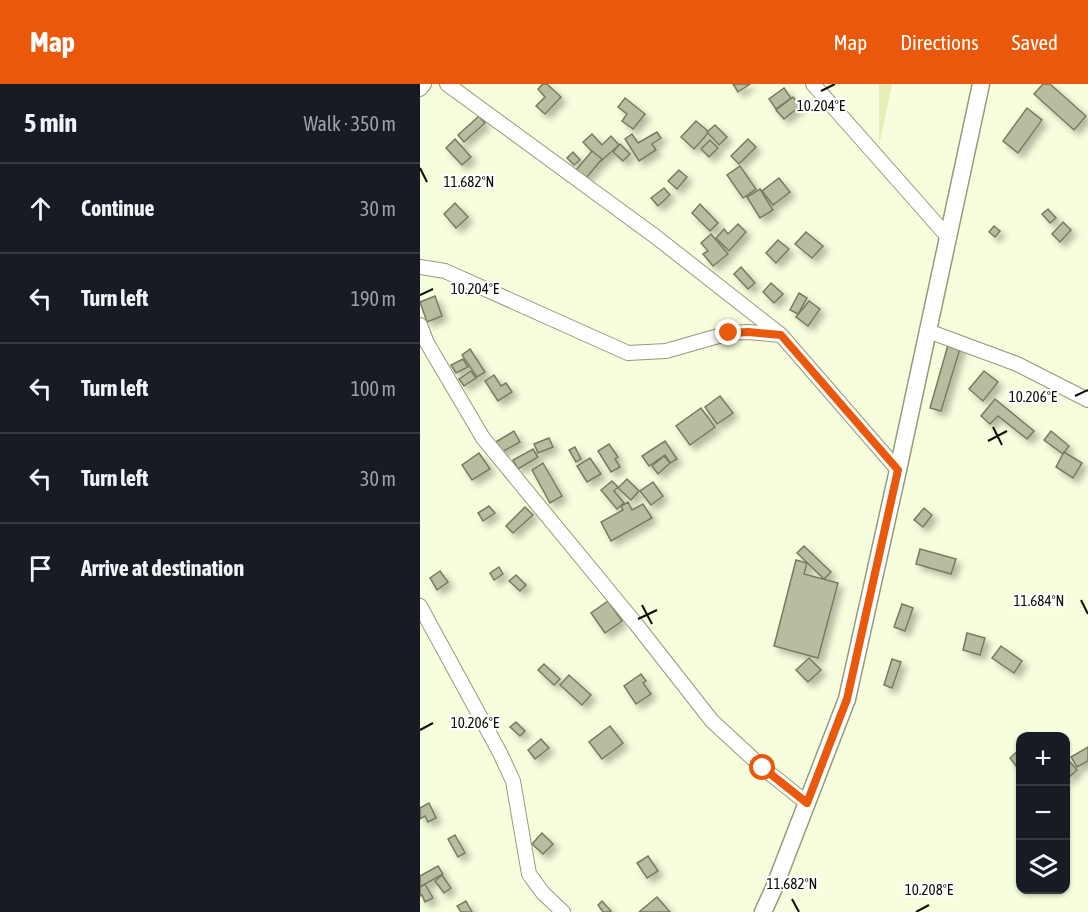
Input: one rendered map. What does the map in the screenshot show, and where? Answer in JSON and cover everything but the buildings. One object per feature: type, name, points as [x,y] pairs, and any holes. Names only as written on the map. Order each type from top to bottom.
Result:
[{"type":"street","points":[[420,89],[424,84]]},
{"type":"street","points":[[447,84],[656,237],[781,335],[898,470]]},
{"type":"street","points":[[813,84],[948,237]]},
{"type":"street","points":[[763,912],[847,699],[981,84]]},
{"type":"street","points":[[420,267],[445,271],[628,353],[666,351],[729,333],[781,335]]},
{"type":"street","points":[[420,325],[427,343],[483,438],[636,624],[712,721],[763,768],[807,803]]},
{"type":"street","points":[[928,331],[1017,364],[1088,400]]},
{"type":"street","points":[[420,606],[513,781],[529,874],[563,912]]},
{"type":"green space","points":[[879,84],[892,84],[879,146]]},
{"type":"route","points":[[729,333],[781,335],[898,470],[847,699],[807,803],[763,768]]}]
